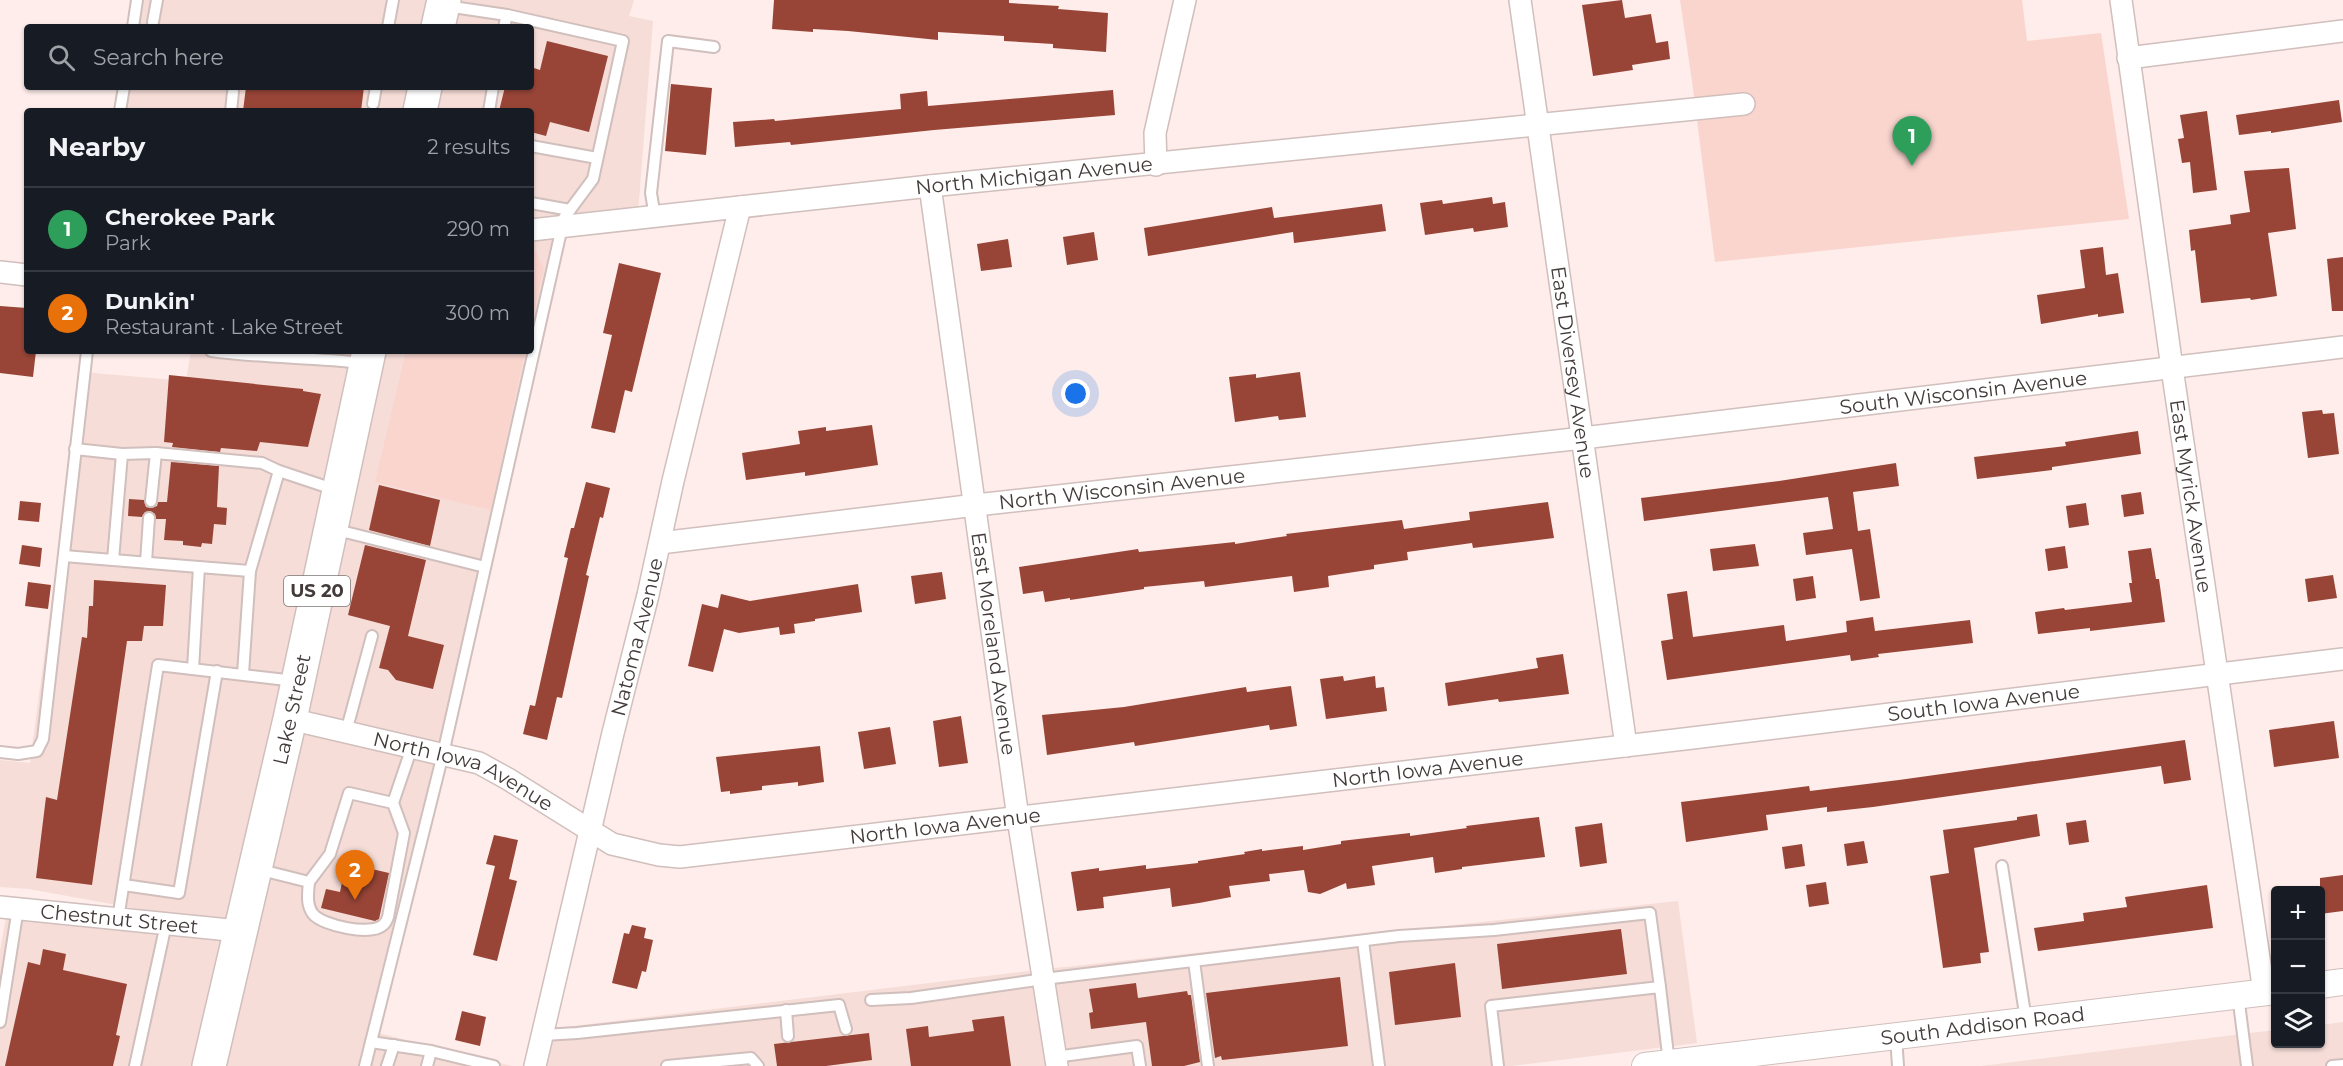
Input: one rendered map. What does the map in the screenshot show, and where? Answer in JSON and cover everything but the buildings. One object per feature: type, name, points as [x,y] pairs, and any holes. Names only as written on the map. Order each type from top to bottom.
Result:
[{"type":"main road","points":[[421,108],[424,90]]},
{"type":"main road","name":"Lake Street","points":[[208,1066],[290,719],[367,357]]},
{"type":"street","points":[[1156,165],[1155,133],[1185,0]]},
{"type":"street","name":"East Diversey Avenue","points":[[1520,0],[1626,746]]},
{"type":"street","name":"East Myrick Avenue","points":[[2121,0],[2172,368],[2218,675],[2270,991]]},
{"type":"street","points":[[2128,57],[2343,31]]},
{"type":"street","name":"North Michigan Avenue","points":[[534,229],[566,218],[655,217],[930,186],[1744,104]]},
{"type":"street","name":"East Moreland Avenue","points":[[930,186],[1018,818],[1056,1061]]},
{"type":"street","name":"Natoma Avenue","points":[[535,1066],[740,207]]},
{"type":"street","points":[[0,272],[24,275]]},
{"type":"street","name":"South Wisconsin Avenue","points":[[1583,438],[2343,347]]},
{"type":"street","name":"North Wisconsin Avenue","points":[[660,543],[976,505],[1583,438]]},
{"type":"street","name":"South Iowa Avenue","points":[[1626,746],[2343,659]]},
{"type":"street","name":"North Iowa Avenue","points":[[290,719],[479,764],[508,779],[612,844],[631,850],[680,857],[1626,746]]},
{"type":"street","name":"Chestnut Street","points":[[9,908],[239,931]]},
{"type":"street","points":[[2325,984],[2343,982]]},
{"type":"street","name":"South Addison Road","points":[[1673,1064],[2270,991]]},
{"type":"lane","points":[[133,24],[137,0]]},
{"type":"lane","points":[[153,22],[157,0]]},
{"type":"lane","points":[[389,24],[393,0]]},
{"type":"lane","points":[[365,1066],[443,754],[484,567],[566,218],[593,179],[623,41],[507,15],[441,11]]},
{"type":"lane","points":[[505,24],[507,15]]},
{"type":"lane","points":[[655,217],[651,193],[668,41],[714,47]]},
{"type":"lane","points":[[120,108],[124,90]]},
{"type":"lane","points":[[373,104],[375,90]]},
{"type":"lane","points":[[490,108],[492,90]]},
{"type":"lane","points":[[231,108],[233,92]]},
{"type":"lane","points":[[534,147],[597,159]]},
{"type":"lane","points":[[534,204],[566,218]]},
{"type":"lane","points":[[0,752],[18,754],[38,751],[42,739],[87,354]]},
{"type":"lane","points":[[230,354],[316,358],[367,357]]},
{"type":"lane","points":[[75,449],[122,454],[156,453],[262,463],[339,491]]},
{"type":"lane","points":[[151,501],[156,453]]},
{"type":"lane","points":[[113,560],[122,454]]},
{"type":"lane","points":[[243,674],[250,571],[279,471]]},
{"type":"lane","points":[[146,562],[149,518]]},
{"type":"lane","points":[[331,528],[484,567]]},
{"type":"lane","points":[[63,556],[250,571]]},
{"type":"lane","points":[[193,669],[199,567]]},
{"type":"lane","points":[[346,732],[372,636]]},
{"type":"lane","points":[[118,919],[158,664],[298,681]]},
{"type":"lane","points":[[124,885],[179,893],[217,672]]},
{"type":"lane","points":[[393,802],[349,793],[330,854],[309,882],[308,900],[313,913],[323,922],[367,931],[383,925],[388,917],[404,833],[393,802],[412,747]]},
{"type":"lane","points":[[2002,866],[2026,1021]]},
{"type":"lane","points":[[254,868],[309,882]]},
{"type":"lane","points":[[0,1022],[9,908]]},
{"type":"lane","points":[[871,1000],[911,999],[1044,979],[1363,940],[1494,930],[1650,913],[1673,1064]]},
{"type":"lane","points":[[135,1066],[166,924]]},
{"type":"lane","points":[[1363,940],[1379,1066]]},
{"type":"lane","points":[[1194,961],[1208,1066]]},
{"type":"lane","points":[[1498,1066],[1491,1006],[1660,987]]},
{"type":"lane","points":[[2238,995],[2247,1066]]},
{"type":"lane","points":[[543,1035],[601,1031],[839,1005],[846,1029]]},
{"type":"lane","points":[[786,1010],[788,1036]]},
{"type":"lane","points":[[1896,1036],[1898,1066]]},
{"type":"lane","points":[[371,1042],[431,1051],[494,1066]]},
{"type":"lane","points":[[387,1066],[394,1045]]},
{"type":"lane","points":[[1056,1061],[1137,1046],[1140,1066]]},
{"type":"lane","points":[[427,1066],[431,1051]]},
{"type":"lane","points":[[667,1066],[751,1058],[758,1066]]},
{"type":"lane","points":[[2332,1066],[2343,1065]]},
{"type":"shaded area","points":[[134,0],[437,0],[432,24],[130,24]]},
{"type":"shaded area","points":[[450,0],[634,0],[629,16],[653,21],[638,213],[534,225],[534,108],[426,108],[429,90],[534,90],[534,24],[445,24]]},
{"type":"shaded area","points":[[1680,0],[2022,0],[2027,41],[2101,33],[2129,219],[1715,262]]},
{"type":"shaded area","points":[[120,90],[418,90],[415,108],[116,108]]},
{"type":"shaded area","points":[[566,230],[378,1033],[512,1066],[214,1066],[371,354],[534,354],[534,234]]},
{"type":"shaded area","points":[[534,251],[544,268],[534,313]]},
{"type":"shaded area","points":[[190,354],[361,354],[233,926],[29,889],[0,887],[0,760],[30,763],[82,372],[186,381]]},
{"type":"shaded area","points":[[405,354],[524,354],[491,510],[375,482]]},
{"type":"shaded area","points":[[1678,901],[1697,1043],[1511,1066],[540,1066],[549,1029],[1037,970]]},
{"type":"shaded area","points":[[7,912],[232,936],[202,1066],[0,1066],[0,951]]},
{"type":"shaded area","points":[[2343,1022],[2343,1066],[1981,1066],[2271,1030],[2271,1048],[2325,1048],[2325,1024]]},
{"type":"place","name":"Cherokee Park","points":[[1912,166]]},
{"type":"place","name":"Dunkin'","points":[[355,900]]}]
